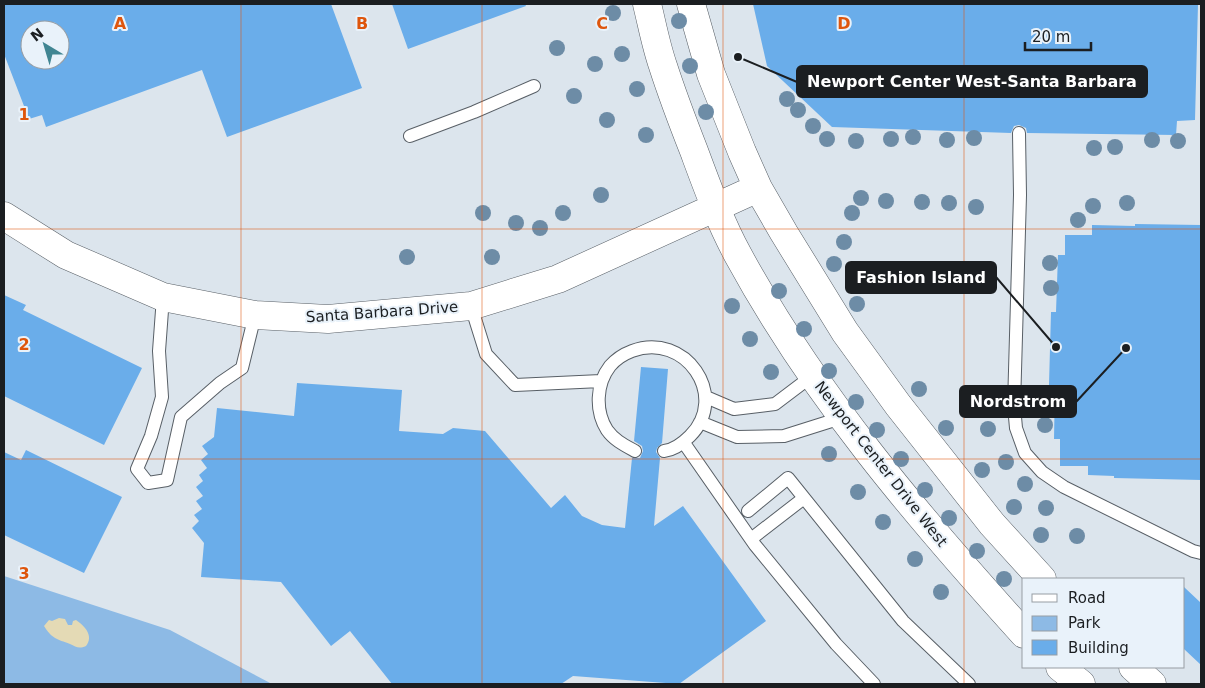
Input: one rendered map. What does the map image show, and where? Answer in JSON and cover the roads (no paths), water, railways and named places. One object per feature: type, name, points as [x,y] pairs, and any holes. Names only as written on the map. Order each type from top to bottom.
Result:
[{"type":"main road","name":"Newport Center Drive West","points":[[646,4],[662,64],[715,207],[738,255],[812,376],[841,418],[950,552],[1022,632]]},
{"type":"main road","points":[[691,4],[711,74],[742,152],[758,188],[784,233],[851,340],[898,405],[992,524],[1041,578]]},
{"type":"main road","name":"Santa Barbara Drive","points":[[4,217],[66,256],[163,297],[255,315],[328,318],[471,306],[558,279],[758,188]]},
{"type":"main road","points":[[1061,668],[1080,684]]},
{"type":"main road","points":[[1134,668],[1152,684]]},
{"type":"lane","points":[[410,136],[474,112],[534,86]]},
{"type":"lane","points":[[1019,133],[1020,195],[1014,406],[1016,428],[1025,453],[1042,472],[1064,487],[1193,551],[1201,553]]},
{"type":"lane","points":[[163,297],[159,351],[162,397],[151,436],[137,469],[148,483],[167,480],[181,417],[220,383],[242,368],[255,315]]},
{"type":"lane","points":[[471,306],[486,354],[515,385],[601,381]]},
{"type":"lane","points":[[634,451],[619,442],[608,430],[600,415],[598,398],[601,381],[610,365],[624,354],[642,347],[660,347],[677,352],[692,364],[702,379],[706,397],[703,415],[696,430],[684,443],[664,451]]},
{"type":"lane","points":[[706,397],[734,409],[774,404],[812,376]]},
{"type":"lane","points":[[700,422],[737,437],[784,436],[841,418]]},
{"type":"lane","points":[[684,443],[751,539],[836,644],[874,684]]},
{"type":"lane","points":[[748,510],[788,478],[903,621],[967,683]]},
{"type":"lane","points":[[751,539],[804,498]]},
{"type":"place","name":"Newport Center West-Santa Barbara","points":[[738,57]]},
{"type":"place","name":"Fashion Island","points":[[1056,347]]},
{"type":"place","name":"Nordstrom","points":[[1126,348]]}]
